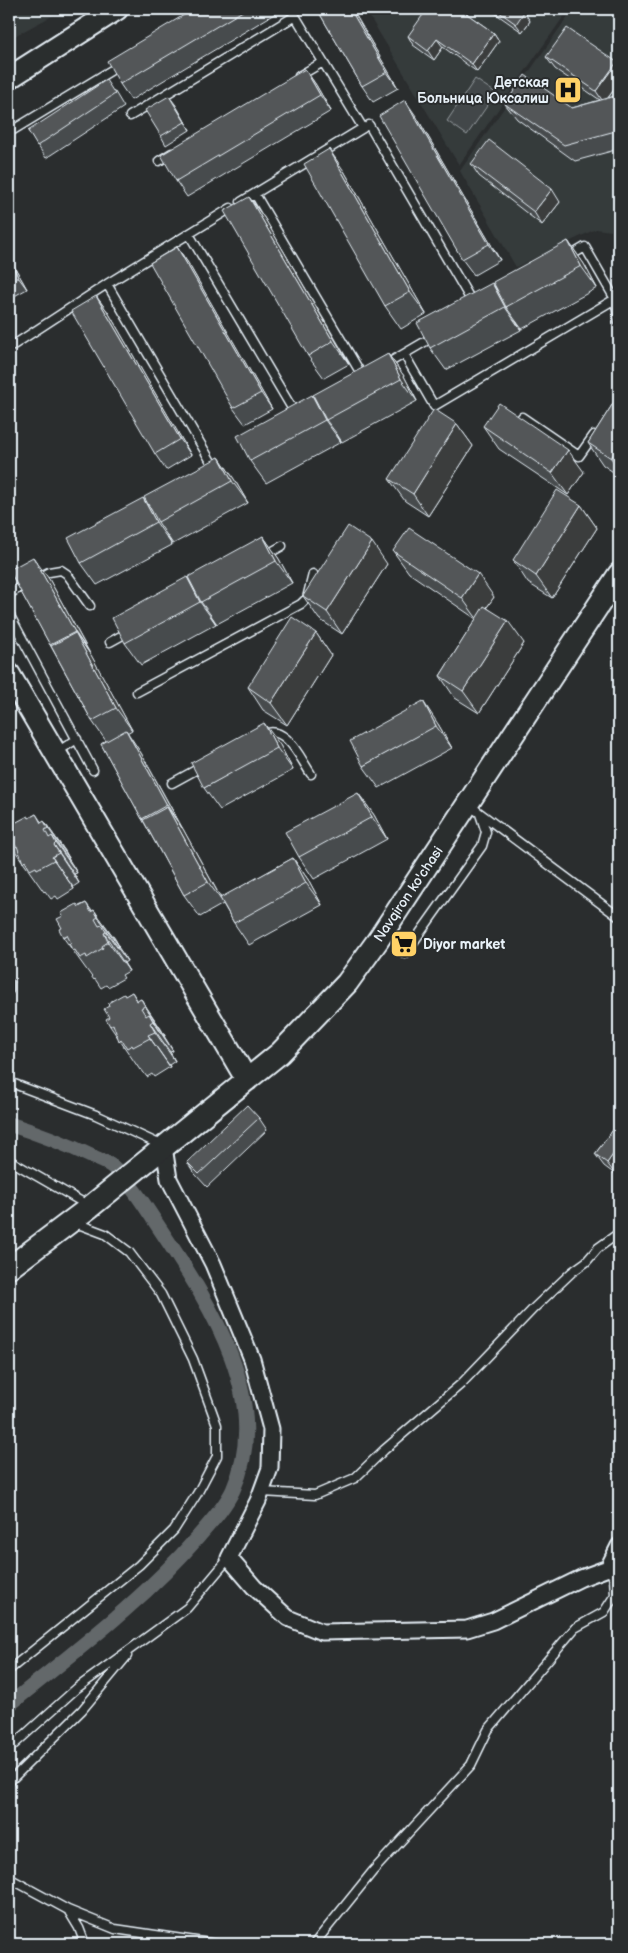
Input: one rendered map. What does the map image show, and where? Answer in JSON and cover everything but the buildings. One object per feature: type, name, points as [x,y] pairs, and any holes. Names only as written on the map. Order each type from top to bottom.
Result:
[{"type":"main road","points":[[9,78],[117,9]]},
{"type":"main road","name":"Navqiron ko'chasi","points":[[9,1268],[90,1207],[247,1080],[280,1052],[347,983],[474,809],[619,574]]},
{"type":"main road","points":[[9,674],[247,1080]]},
{"type":"street","points":[[164,1147],[169,1179],[214,1264],[252,1359],[271,1429],[270,1468],[262,1492],[229,1558],[254,1587],[288,1618],[322,1632],[466,1630],[493,1621],[581,1578],[608,1568],[619,1546]]},
{"type":"lane","points":[[9,348],[107,284],[363,128],[293,12],[130,116]]},
{"type":"lane","points":[[9,124],[13,130],[129,59]]},
{"type":"lane","points":[[290,82],[323,62]]},
{"type":"lane","points":[[369,125],[477,311]]},
{"type":"lane","points":[[158,161],[183,146]]},
{"type":"lane","points":[[255,194],[364,378]]},
{"type":"lane","points":[[190,234],[297,417],[306,412]]},
{"type":"lane","points":[[560,262],[585,248],[615,299],[619,322]]},
{"type":"lane","points":[[107,284],[213,465]]},
{"type":"lane","points":[[404,354],[434,406],[615,299]]},
{"type":"lane","points":[[380,368],[436,335]]},
{"type":"lane","points":[[355,383],[372,373]]},
{"type":"lane","points":[[522,417],[579,456],[599,428]]},
{"type":"lane","points":[[257,560],[282,546]]},
{"type":"lane","points":[[9,594],[49,572],[61,570],[67,574],[90,606]]},
{"type":"lane","points":[[137,692],[302,604],[307,598],[314,574]]},
{"type":"lane","points":[[9,614],[93,770]]},
{"type":"lane","points":[[110,642],[136,627]]},
{"type":"lane","points":[[250,741],[268,731],[281,733],[293,746],[310,774]]},
{"type":"lane","points":[[55,754],[77,739]]},
{"type":"lane","points":[[172,783],[207,764]]},
{"type":"lane","points":[[474,809],[619,917]]},
{"type":"lane","points":[[405,954],[482,846],[486,832],[474,809]]},
{"type":"lane","points":[[9,983],[9,990]]},
{"type":"lane","points":[[9,1082],[96,1115],[164,1147]]},
{"type":"lane","points":[[9,1160],[90,1207]]},
{"type":"lane","points":[[9,1670],[139,1565],[174,1530],[197,1494],[217,1456],[217,1425],[193,1359],[161,1294],[129,1252],[105,1234],[71,1221]]},
{"type":"lane","points":[[262,1492],[315,1495],[355,1478],[384,1450],[461,1384],[534,1308],[572,1272],[586,1262],[598,1248],[619,1233]]},
{"type":"lane","points":[[9,1749],[77,1688],[187,1608],[229,1558]]},
{"type":"lane","points":[[314,1944],[373,1871],[471,1765],[488,1730],[575,1628],[604,1612],[615,1595],[614,1578],[608,1568]]},
{"type":"lane","points":[[9,1782],[82,1710],[134,1647]]},
{"type":"lane","points":[[9,1878],[68,1910],[115,1929],[216,1944]]},
{"type":"lane","points":[[68,1910],[79,1928],[85,1944]]},
{"type":"shaded area","points":[[9,9],[65,9],[9,39]]},
{"type":"shaded area","points":[[365,9],[569,9],[459,165]]},
{"type":"shaded area","name":"Детская Больница Юксалиш","points":[[573,9],[619,9],[619,232],[596,229],[516,267],[460,171]]},
{"type":"shaded area","points":[[475,79],[496,93],[467,135],[447,121]]},
{"type":"waterway","points":[[9,1124],[52,1139],[104,1162],[114,1168],[128,1183],[182,1263],[217,1324],[231,1356],[241,1389],[246,1423],[243,1457],[233,1490],[226,1503],[212,1520],[177,1560],[131,1604],[9,1705]]},
{"type":"place","name":"Детская Больница Юксалиш","points":[[568,90]]},
{"type":"place","name":"Diyor market","points":[[404,944]]}]
